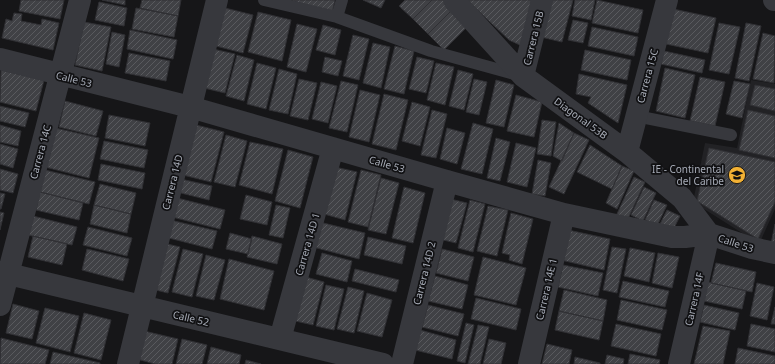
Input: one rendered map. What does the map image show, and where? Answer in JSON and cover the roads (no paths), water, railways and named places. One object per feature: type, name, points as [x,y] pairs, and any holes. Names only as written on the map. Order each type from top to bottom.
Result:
[{"type":"street","name":"Carrera 14C","points":[[0,305],[4,273],[61,75],[80,0]]},
{"type":"street","name":"Carrera 14D","points":[[128,364],[217,0]]},
{"type":"street","name":"Diagonal 53B","points":[[454,0],[523,76],[627,152],[682,198],[709,234]]},
{"type":"street","name":"Carrera 15B","points":[[523,76],[542,0]]},
{"type":"street","name":"Carrera 15C","points":[[627,152],[667,0]]},
{"type":"street","name":"Calle 53","points":[[0,59],[190,107],[564,214],[672,237],[709,234],[752,248],[775,253]]},
{"type":"street","name":"Carrera 14D 1","points":[[280,339],[333,148]]},
{"type":"street","name":"Carrera 14D 2","points":[[402,364],[447,181]]},
{"type":"street","name":"Carrera 14E 1","points":[[529,364],[564,214]]},
{"type":"street","name":"Carrera 14F","points":[[679,364],[709,234]]},
{"type":"street","name":"Calle 52","points":[[4,273],[383,364]]},
{"type":"lane","points":[[264,0],[337,17],[431,51],[523,76]]},
{"type":"lane","points":[[337,17],[342,0]]},
{"type":"lane","points":[[636,116],[731,136]]},
{"type":"place","name":"IE - Continental del Caribe","points":[[737,175]]}]
